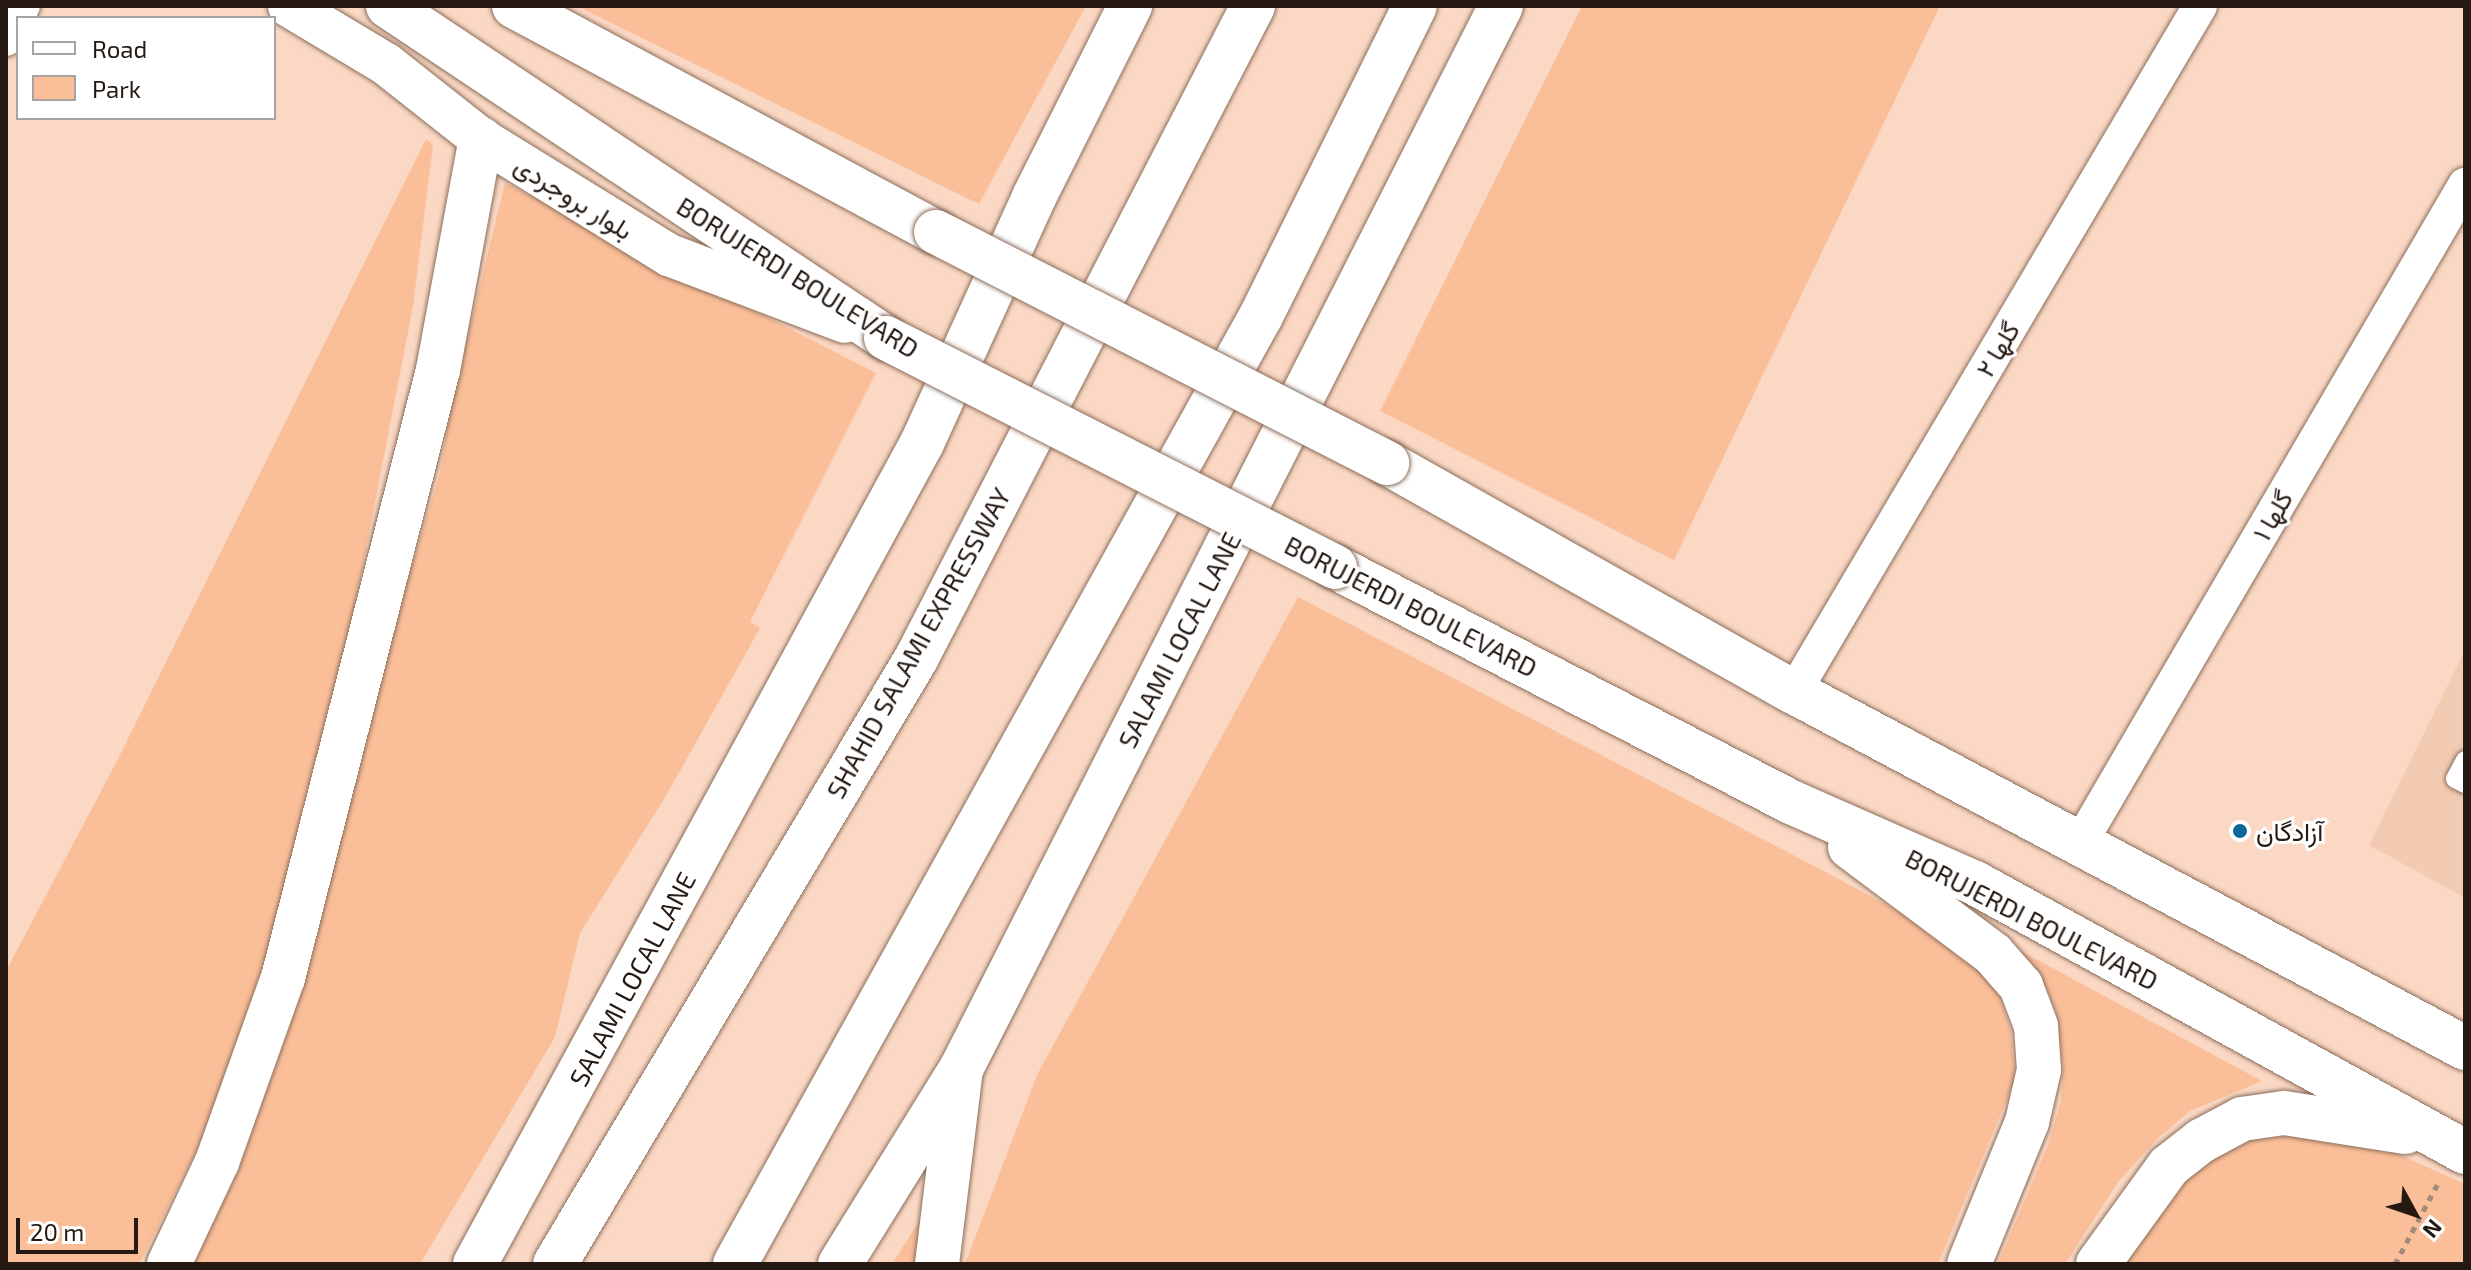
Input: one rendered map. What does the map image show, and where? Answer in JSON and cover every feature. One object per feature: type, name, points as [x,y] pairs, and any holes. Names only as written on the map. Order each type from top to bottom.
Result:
[{"type":"main road","name":"BORUJERDI BOULEVARD","points":[[388,6],[886,338],[1791,802],[1975,883],[2448,1154]]},
{"type":"main road","points":[[514,6],[936,232],[1387,463],[1794,692],[2465,1048]]},
{"type":"main road","name":"SALAMI LOCAL LANE","points":[[475,1264],[922,443],[1034,197],[1130,6]]},
{"type":"main road","name":"SHAHID SALAMI EXPRESSWAY","points":[[555,1264],[916,659],[1253,6]]},
{"type":"main road","points":[[735,1264],[1261,316],[1415,6]]},
{"type":"main road","name":"SALAMI LOCAL LANE","points":[[840,1264],[961,1069],[1501,6]]},
{"type":"main road","points":[[169,1264],[217,1162],[283,978],[431,400],[481,139]]},
{"type":"main road","points":[[1791,802],[1993,954],[2021,986],[2036,1026],[2039,1070],[2027,1122],[1969,1264]]},
{"type":"main road","points":[[937,1264],[961,1069]]},
{"type":"main road","points":[[2098,1264],[2169,1166],[2242,1119],[2284,1113],[2448,1154]]},
{"type":"street","name":"بلوار بروجردی","points":[[289,6],[386,64],[481,139],[669,255],[886,338]]},
{"type":"street","name":"گلها ۲","points":[[1794,692],[2200,6]]},
{"type":"street","points":[[6,39],[16,20]]},
{"type":"street","name":"گلها ۱","points":[[2079,845],[2465,185]]},
{"type":"lane","points":[[2465,760],[2455,779],[2465,784]]},
{"type":"path","points":[[2395,1264],[2448,1154]]},
{"type":"shaded area","points":[[2465,650],[2465,898],[2369,845]]},
{"type":"green space","points":[[577,6],[1086,6],[979,204]]},
{"type":"green space","points":[[1582,6],[1940,6],[1674,560],[1380,411]]},
{"type":"green space","points":[[426,139],[433,145],[413,306],[349,637],[284,906],[202,1140],[139,1264],[6,1264],[6,971],[117,761]]},
{"type":"green space","points":[[505,183],[876,373],[750,622],[760,628],[667,794],[580,933],[555,1037],[420,1264],[187,1264],[226,1183],[313,953],[385,656],[440,472],[453,396]]},
{"type":"green space","points":[[1298,597],[1835,877],[1944,936],[1980,962],[1999,993],[2011,1031],[2015,1080],[1938,1264],[965,1264],[1037,1075]]},
{"type":"green space","points":[[2006,943],[2262,1081],[2190,1111],[2159,1137],[2118,1182],[2065,1264],[1998,1264],[2048,1145],[2061,1101],[2063,1067],[2056,1011],[2047,989]]},
{"type":"green space","points":[[2353,1134],[2465,1184],[2465,1264],[2124,1264],[2166,1198],[2204,1161],[2258,1135]]},
{"type":"green space","points":[[944,1182],[921,1264],[892,1264]]},
{"type":"place","name":"آزادگان","points":[[2240,831]]}]
